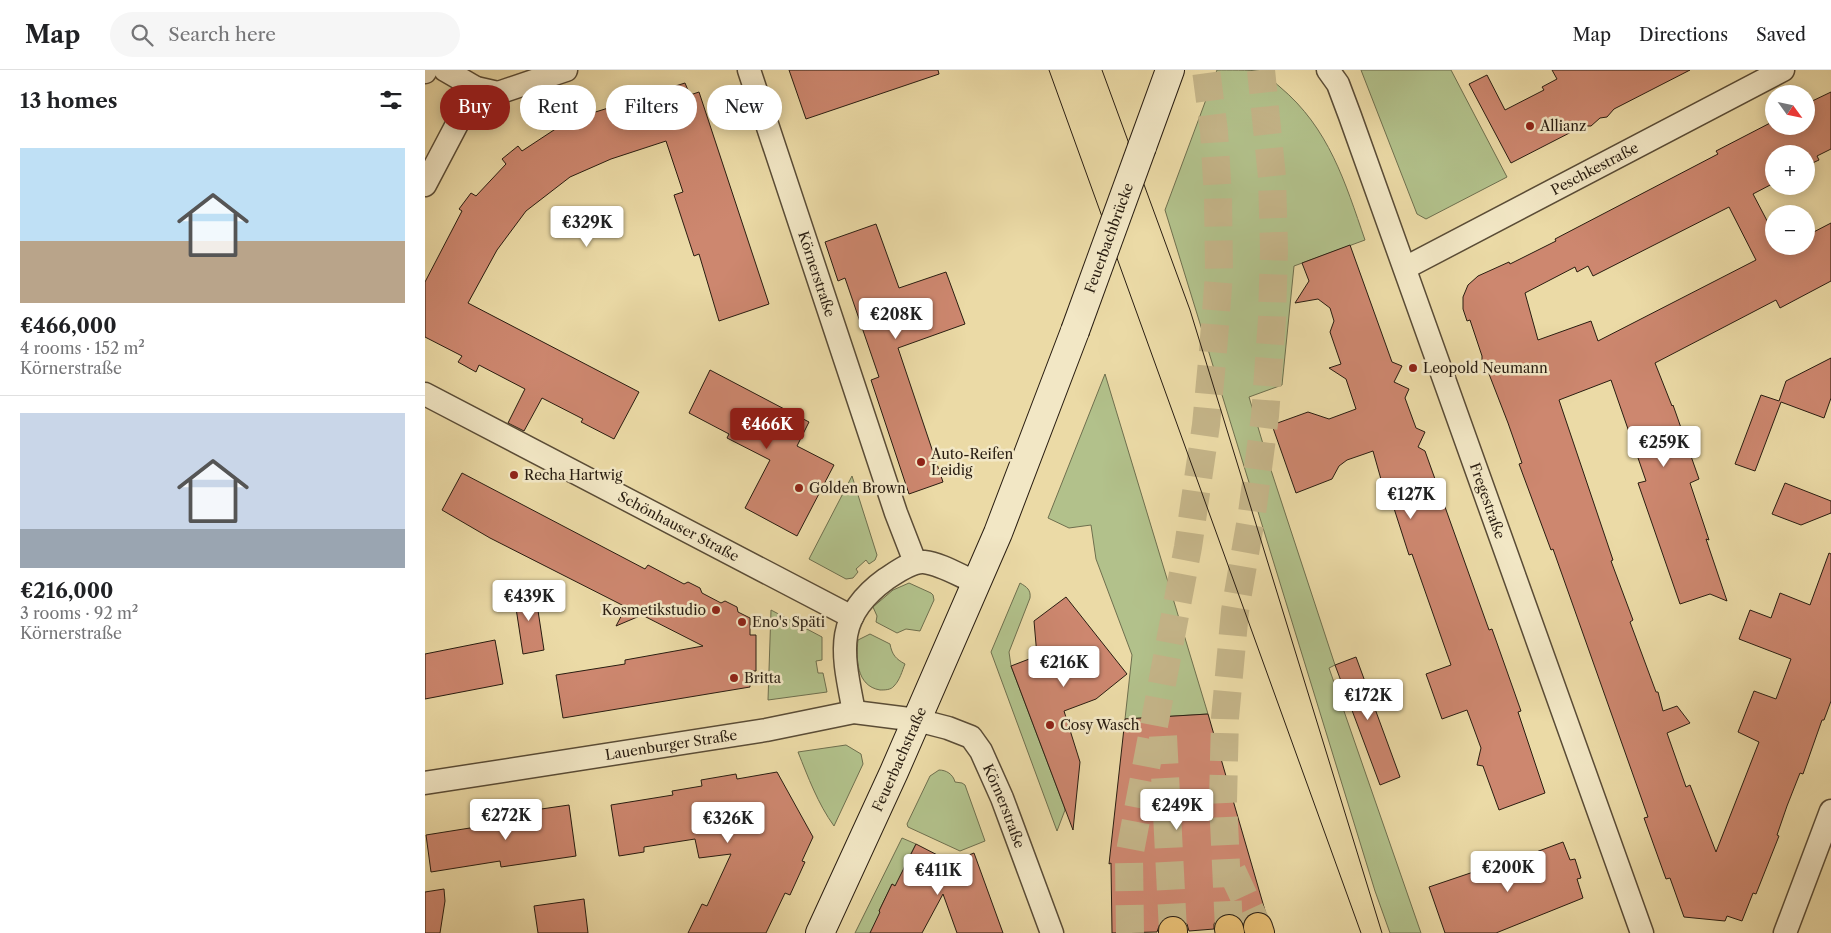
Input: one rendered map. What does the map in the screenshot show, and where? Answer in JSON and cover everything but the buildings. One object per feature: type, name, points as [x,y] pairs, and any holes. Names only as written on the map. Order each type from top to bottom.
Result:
[{"type":"street","points":[[445,70],[471,85]]},
{"type":"street","points":[[510,89],[567,70]]},
{"type":"street","name":"Körnerstraße","points":[[749,70],[896,513],[915,562]]},
{"type":"street","name":"Feuerbachbrücke","points":[[1047,405],[1169,70]]},
{"type":"street","name":"Fregestraße","points":[[1328,70],[1338,84],[1405,268],[1642,933]]},
{"type":"street","name":"Peschkestraße","points":[[1405,268],[1783,70]]},
{"type":"street","points":[[425,184],[454,130]]},
{"type":"street","name":"Schönhauser Straße","points":[[425,394],[852,617]]},
{"type":"street","name":"Feuerbachstraße","points":[[820,933],[842,888],[977,583],[1047,405]]},
{"type":"street","points":[[854,712],[844,659],[846,634],[860,602],[874,588],[915,562],[931,564],[977,583]]},
{"type":"street","name":"Lauenburger Straße","points":[[425,782],[766,730],[854,712],[917,720]]},
{"type":"street","name":"Körnerstraße","points":[[917,720],[948,728],[971,737],[981,751],[1005,806],[1053,933]]},
{"type":"street","points":[[1785,933],[1822,859],[1831,811]]},
{"type":"green space","points":[[1217,70],[1259,71],[1270,78],[1297,103],[1323,138],[1333,157],[1365,240],[1294,266],[1282,385],[1249,397],[1335,665],[1329,668],[1421,933],[1390,933],[1375,891],[1165,210]]},
{"type":"green space","points":[[1361,70],[1451,70],[1507,177],[1426,219],[1417,214]]},
{"type":"green space","points":[[1105,374],[1208,714],[1125,719],[1132,655],[1096,559],[1091,525],[1069,528],[1048,518]]},
{"type":"green space","points":[[852,476],[877,555],[875,560],[869,564],[866,560],[856,569],[858,572],[853,578],[846,579],[809,559]]},
{"type":"green space","points":[[909,583],[931,593],[934,600],[920,631],[906,629],[897,633],[876,622],[877,616],[873,607],[893,590]]},
{"type":"green space","points":[[1020,583],[1028,589],[1030,598],[1009,652],[1011,666],[1064,806],[1065,810],[1057,831],[991,652]]},
{"type":"green space","points":[[771,610],[822,637],[822,660],[816,661],[818,673],[823,673],[827,692],[768,700]]},
{"type":"green space","points":[[870,634],[890,644],[895,656],[905,664],[898,681],[890,689],[880,690],[872,687],[866,683],[859,670],[858,640]]},
{"type":"green space","points":[[846,745],[861,754],[863,764],[834,826],[818,800],[798,752]]},
{"type":"green space","points":[[939,770],[949,773],[955,782],[965,785],[985,841],[960,851],[908,827],[907,824],[930,776]]},
{"type":"green space","points":[[902,838],[916,844],[904,867],[904,890],[892,884],[879,911],[886,916],[870,933],[855,933]]},
{"type":"tunnel","points":[[1130,933],[1129,857],[1188,547],[1206,425],[1213,351],[1219,274],[1218,197],[1214,131],[1206,70]]},
{"type":"tunnel","points":[[1229,929],[1223,801],[1225,718],[1235,611],[1252,513],[1265,416],[1272,319],[1274,249],[1272,177],[1261,70]]},
{"type":"tunnel","points":[[1163,736],[1173,931]]},
{"type":"tunnel","points":[[1232,871],[1258,927]]},
{"type":"tram line","points":[[1049,70],[1361,933]]},
{"type":"tram line","points":[[1102,70],[1190,310],[1382,933]]},
{"type":"place","name":"Allianz","points":[[1530,126]]},
{"type":"place","name":"Leopold Neumann","points":[[1413,368]]},
{"type":"place","name":"Auto-Reifen Leidig","points":[[921,462]]},
{"type":"place","name":"Recha Hartwig","points":[[514,475]]},
{"type":"place","name":"Golden Brown","points":[[799,488]]},
{"type":"place","name":"Kosmetikstudio","points":[[716,610]]},
{"type":"place","name":"Eno's Späti","points":[[742,622]]},
{"type":"place","name":"Britta","points":[[734,678]]},
{"type":"place","name":"Cosy Wasch","points":[[1050,725]]}]
